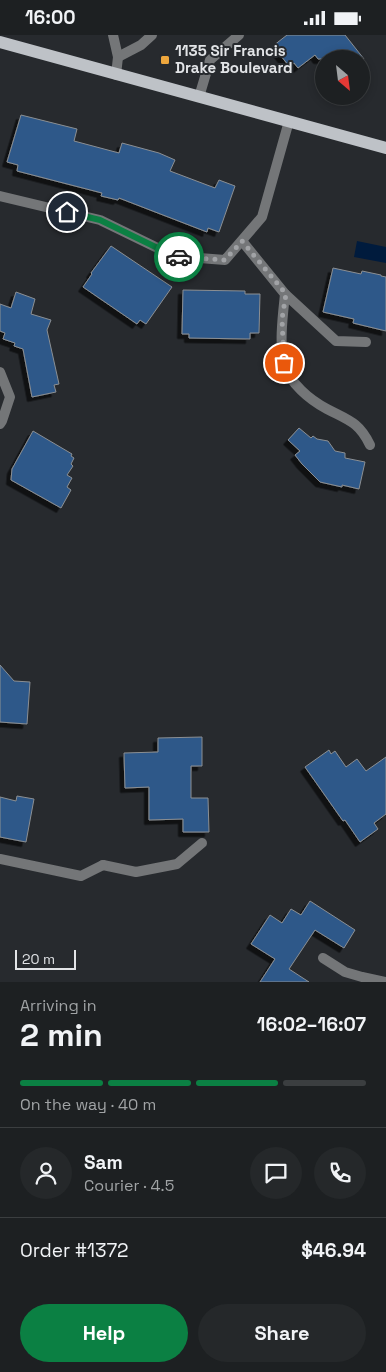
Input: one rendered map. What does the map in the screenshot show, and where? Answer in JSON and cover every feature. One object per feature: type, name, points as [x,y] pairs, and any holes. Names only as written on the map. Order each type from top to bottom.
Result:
[{"type":"main road","points":[[0,43],[386,148]]},
{"type":"street","points":[[113,35],[118,57],[116,75]]},
{"type":"street","points":[[118,57],[141,45],[152,35]]},
{"type":"street","points":[[199,97],[210,60],[239,35]]},
{"type":"street","points":[[0,196],[100,220],[174,256],[225,260],[262,217],[289,121]]},
{"type":"street","points":[[242,241],[286,294],[336,341],[366,342]]},
{"type":"street","points":[[286,294],[282,319],[284,363],[291,379],[305,394],[326,409],[356,425],[364,433],[370,445]]},
{"type":"street","points":[[0,372],[10,397],[0,424]]},
{"type":"street","points":[[0,859],[81,876],[103,865],[136,872],[177,864],[202,843]]},
{"type":"street","points":[[323,958],[345,972],[386,982]]},
{"type":"water","points":[[357,241],[386,247],[386,263],[354,257]]},
{"type":"building","points":[[287,35],[345,35],[357,50],[315,50],[315,55],[298,68],[294,63],[289,66],[273,46]]},
{"type":"building","points":[[21,115],[77,129],[74,141],[119,153],[122,143],[159,153],[175,160],[170,171],[215,188],[219,180],[235,186],[219,232],[208,228],[207,232],[119,198],[118,200],[101,196],[102,193],[17,171],[18,165],[7,162]]},
{"type":"building","points":[[111,246],[172,287],[146,324],[140,320],[137,324],[83,287]]},
{"type":"building","points":[[333,268],[361,274],[362,271],[386,277],[386,331],[353,323],[354,319],[323,312]]},
{"type":"building","points":[[183,290],[245,291],[245,294],[260,294],[259,333],[250,333],[250,339],[189,338],[189,334],[182,334]]},
{"type":"building","points":[[16,292],[35,299],[31,314],[51,320],[47,330],[59,384],[54,385],[56,392],[32,397],[23,349],[14,346],[15,343],[3,339],[5,333],[0,331],[0,304],[11,308]]},
{"type":"building","points":[[299,428],[311,438],[313,436],[317,439],[328,441],[335,451],[345,453],[345,458],[365,462],[359,489],[320,482],[302,464],[295,455],[300,451],[288,440]]},
{"type":"building","points":[[33,431],[72,454],[71,456],[74,458],[71,464],[73,466],[67,475],[72,478],[67,487],[71,490],[61,508],[11,480],[12,469]]},
{"type":"building","points":[[0,665],[14,681],[30,682],[27,724],[0,722]]},
{"type":"building","points":[[202,737],[202,766],[191,766],[191,798],[208,798],[209,832],[183,832],[183,819],[149,820],[149,787],[125,788],[124,753],[158,752],[158,738]]},
{"type":"building","points":[[329,750],[331,754],[335,751],[346,767],[357,759],[366,771],[386,757],[386,814],[374,823],[378,829],[360,842],[305,767]]},
{"type":"building","points":[[17,796],[34,799],[26,842],[0,837],[0,797],[16,801]]},
{"type":"building","points":[[310,901],[355,930],[344,948],[315,930],[289,969],[309,982],[260,982],[275,959],[251,944],[270,915],[282,923],[291,909],[301,915]]},
{"type":"way so far","points":[[179,257],[225,260],[242,241],[286,294],[282,319],[284,363]]},
{"type":"place","name":"1135 Sir Francis Drake Boulevard","points":[[165,60]]},
{"type":"route","points":[[67,212],[100,220],[179,257]]}]
